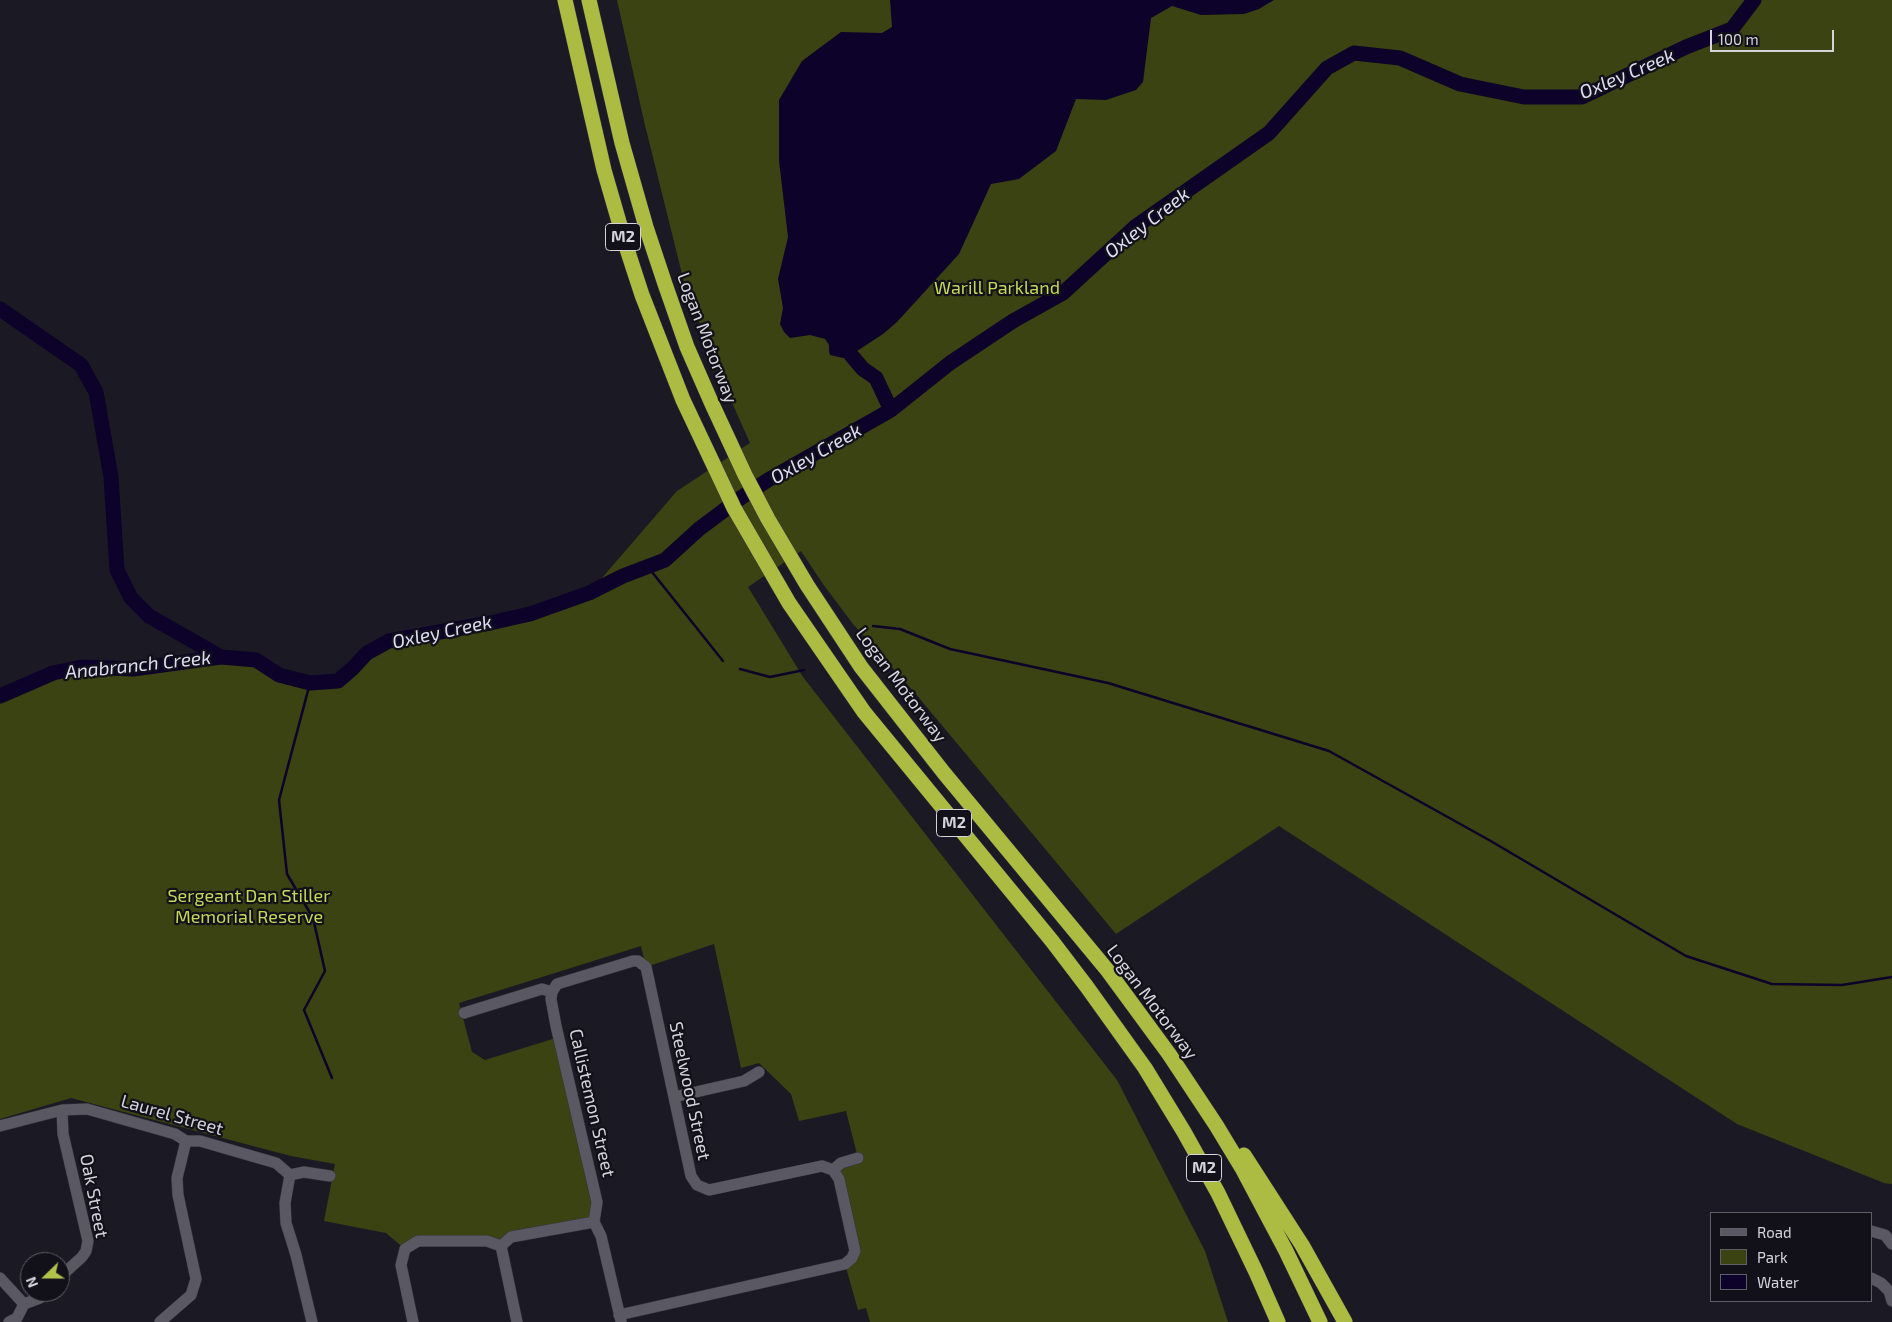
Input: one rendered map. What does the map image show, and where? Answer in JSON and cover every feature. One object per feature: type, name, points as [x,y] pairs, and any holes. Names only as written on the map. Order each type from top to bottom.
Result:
[{"type":"highway","name":"M2","points":[[565,0],[604,170],[626,246],[667,361],[712,464],[738,516],[808,632],[864,712],[1052,941],[1145,1068],[1218,1193],[1278,1322]]},
{"type":"highway","name":"Logan Motorway","points":[[589,0],[622,143],[646,227],[687,347],[734,452],[764,511],[793,561],[861,667],[944,774],[1108,972],[1169,1054],[1216,1125],[1265,1210],[1320,1322]]},
{"type":"highway","points":[[1216,1125],[1232,1137],[1277,1204],[1345,1322]]},
{"type":"highway","points":[[1256,1272],[1259,1295],[1270,1322]]},
{"type":"street","name":"Steelwood Street","points":[[552,992],[557,984],[632,961],[638,961],[646,967],[690,1176],[697,1185],[709,1190],[822,1166],[833,1170]]},
{"type":"street","points":[[464,1012],[542,988],[552,992]]},
{"type":"street","name":"Callistemon Street","points":[[552,992],[551,999],[556,1026],[597,1202],[594,1222]]},
{"type":"street","points":[[674,1097],[744,1081],[759,1072]]},
{"type":"street","name":"Laurel Street","points":[[0,1126],[62,1110],[87,1109],[174,1134],[186,1141],[200,1141],[276,1163],[290,1174]]},
{"type":"street","name":"Oak Street","points":[[62,1110],[64,1134],[88,1241],[82,1258],[70,1268]]},
{"type":"street","points":[[160,1322],[191,1295],[196,1279],[176,1178],[186,1141]]},
{"type":"street","points":[[501,1246],[511,1237],[594,1222],[602,1236],[620,1319],[844,1264],[852,1258],[855,1251],[839,1179],[833,1170],[840,1163],[858,1158]]},
{"type":"street","points":[[312,1322],[296,1255],[286,1223],[285,1203],[290,1174],[304,1172],[330,1176]]},
{"type":"street","points":[[1872,1231],[1885,1235],[1892,1244]]},
{"type":"street","points":[[413,1322],[401,1265],[405,1249],[418,1242],[487,1241],[501,1246]]},
{"type":"street","points":[[501,1246],[517,1322]]},
{"type":"street","points":[[0,1278],[24,1304]]},
{"type":"street","points":[[1872,1278],[1882,1283],[1889,1291],[1892,1301]]},
{"type":"street","points":[[10,1322],[17,1318],[24,1304],[29,1302]]},
{"type":"green space","points":[[617,0],[1892,0],[1892,1184],[1884,1183],[1737,1124],[1279,826],[1116,934],[915,693],[853,624],[801,551],[748,587],[803,677],[1117,1080],[1205,1251],[1228,1322],[870,1322],[866,1308],[858,1310],[845,1264],[852,1258],[833,1170],[858,1158],[846,1111],[799,1121],[791,1094],[759,1063],[741,1068],[714,944],[646,967],[641,946],[459,1003],[472,1052],[485,1060],[559,1037],[597,1202],[594,1222],[511,1237],[501,1246],[418,1241],[405,1249],[386,1233],[324,1221],[335,1164],[291,1156],[71,1098],[0,1119],[0,696],[53,673],[82,667],[133,669],[221,657],[256,660],[279,675],[310,683],[338,681],[367,653],[389,641],[530,614],[589,593],[677,491],[750,443],[714,362],[684,282],[644,121]]},
{"type":"water","points":[[890,0],[1274,0],[1259,9],[1244,14],[1201,15],[1172,6],[1151,18],[1143,82],[1136,90],[1106,100],[1076,99],[1056,151],[1019,179],[991,184],[959,254],[897,322],[883,334],[851,355],[843,358],[830,355],[829,345],[825,339],[810,335],[790,338],[780,324],[783,308],[778,279],[788,237],[779,161],[779,100],[802,61],[841,32],[882,33],[892,27]]},
{"type":"waterway","name":"Oxley Creek","points":[[0,309],[81,365],[96,392],[111,477],[117,570],[131,598],[149,616],[221,657],[256,660],[279,675],[310,683],[338,681],[367,653],[389,641],[530,614],[589,593],[623,576],[665,560],[699,529],[739,499],[768,480],[891,410],[950,363],[1013,321],[1063,293],[1135,227],[1269,133],[1327,68],[1354,53],[1400,58],[1460,84],[1524,97],[1582,97],[1686,47],[1732,29],[1754,0]]},
{"type":"waterway","points":[[851,355],[863,369],[876,378],[891,410]]},
{"type":"waterway","points":[[648,567],[723,661]]},
{"type":"waterway","points":[[873,626],[900,629],[950,649],[1108,683],[1329,751],[1489,840],[1686,956],[1772,984],[1842,985],[1892,977]]},
{"type":"waterway","name":"Anabranch Creek","points":[[0,696],[53,673],[82,667],[133,669],[221,657]]},
{"type":"waterway","points":[[740,669],[770,677],[804,670]]},
{"type":"waterway","points":[[310,683],[279,800],[287,874],[313,918],[325,971],[304,1010],[332,1078]]},
{"type":"park label","name":"Warill Parkland","points":[[997,288]]},
{"type":"park label","name":"Sergeant Dan Stiller Memorial Reserve","points":[[249,906]]}]
